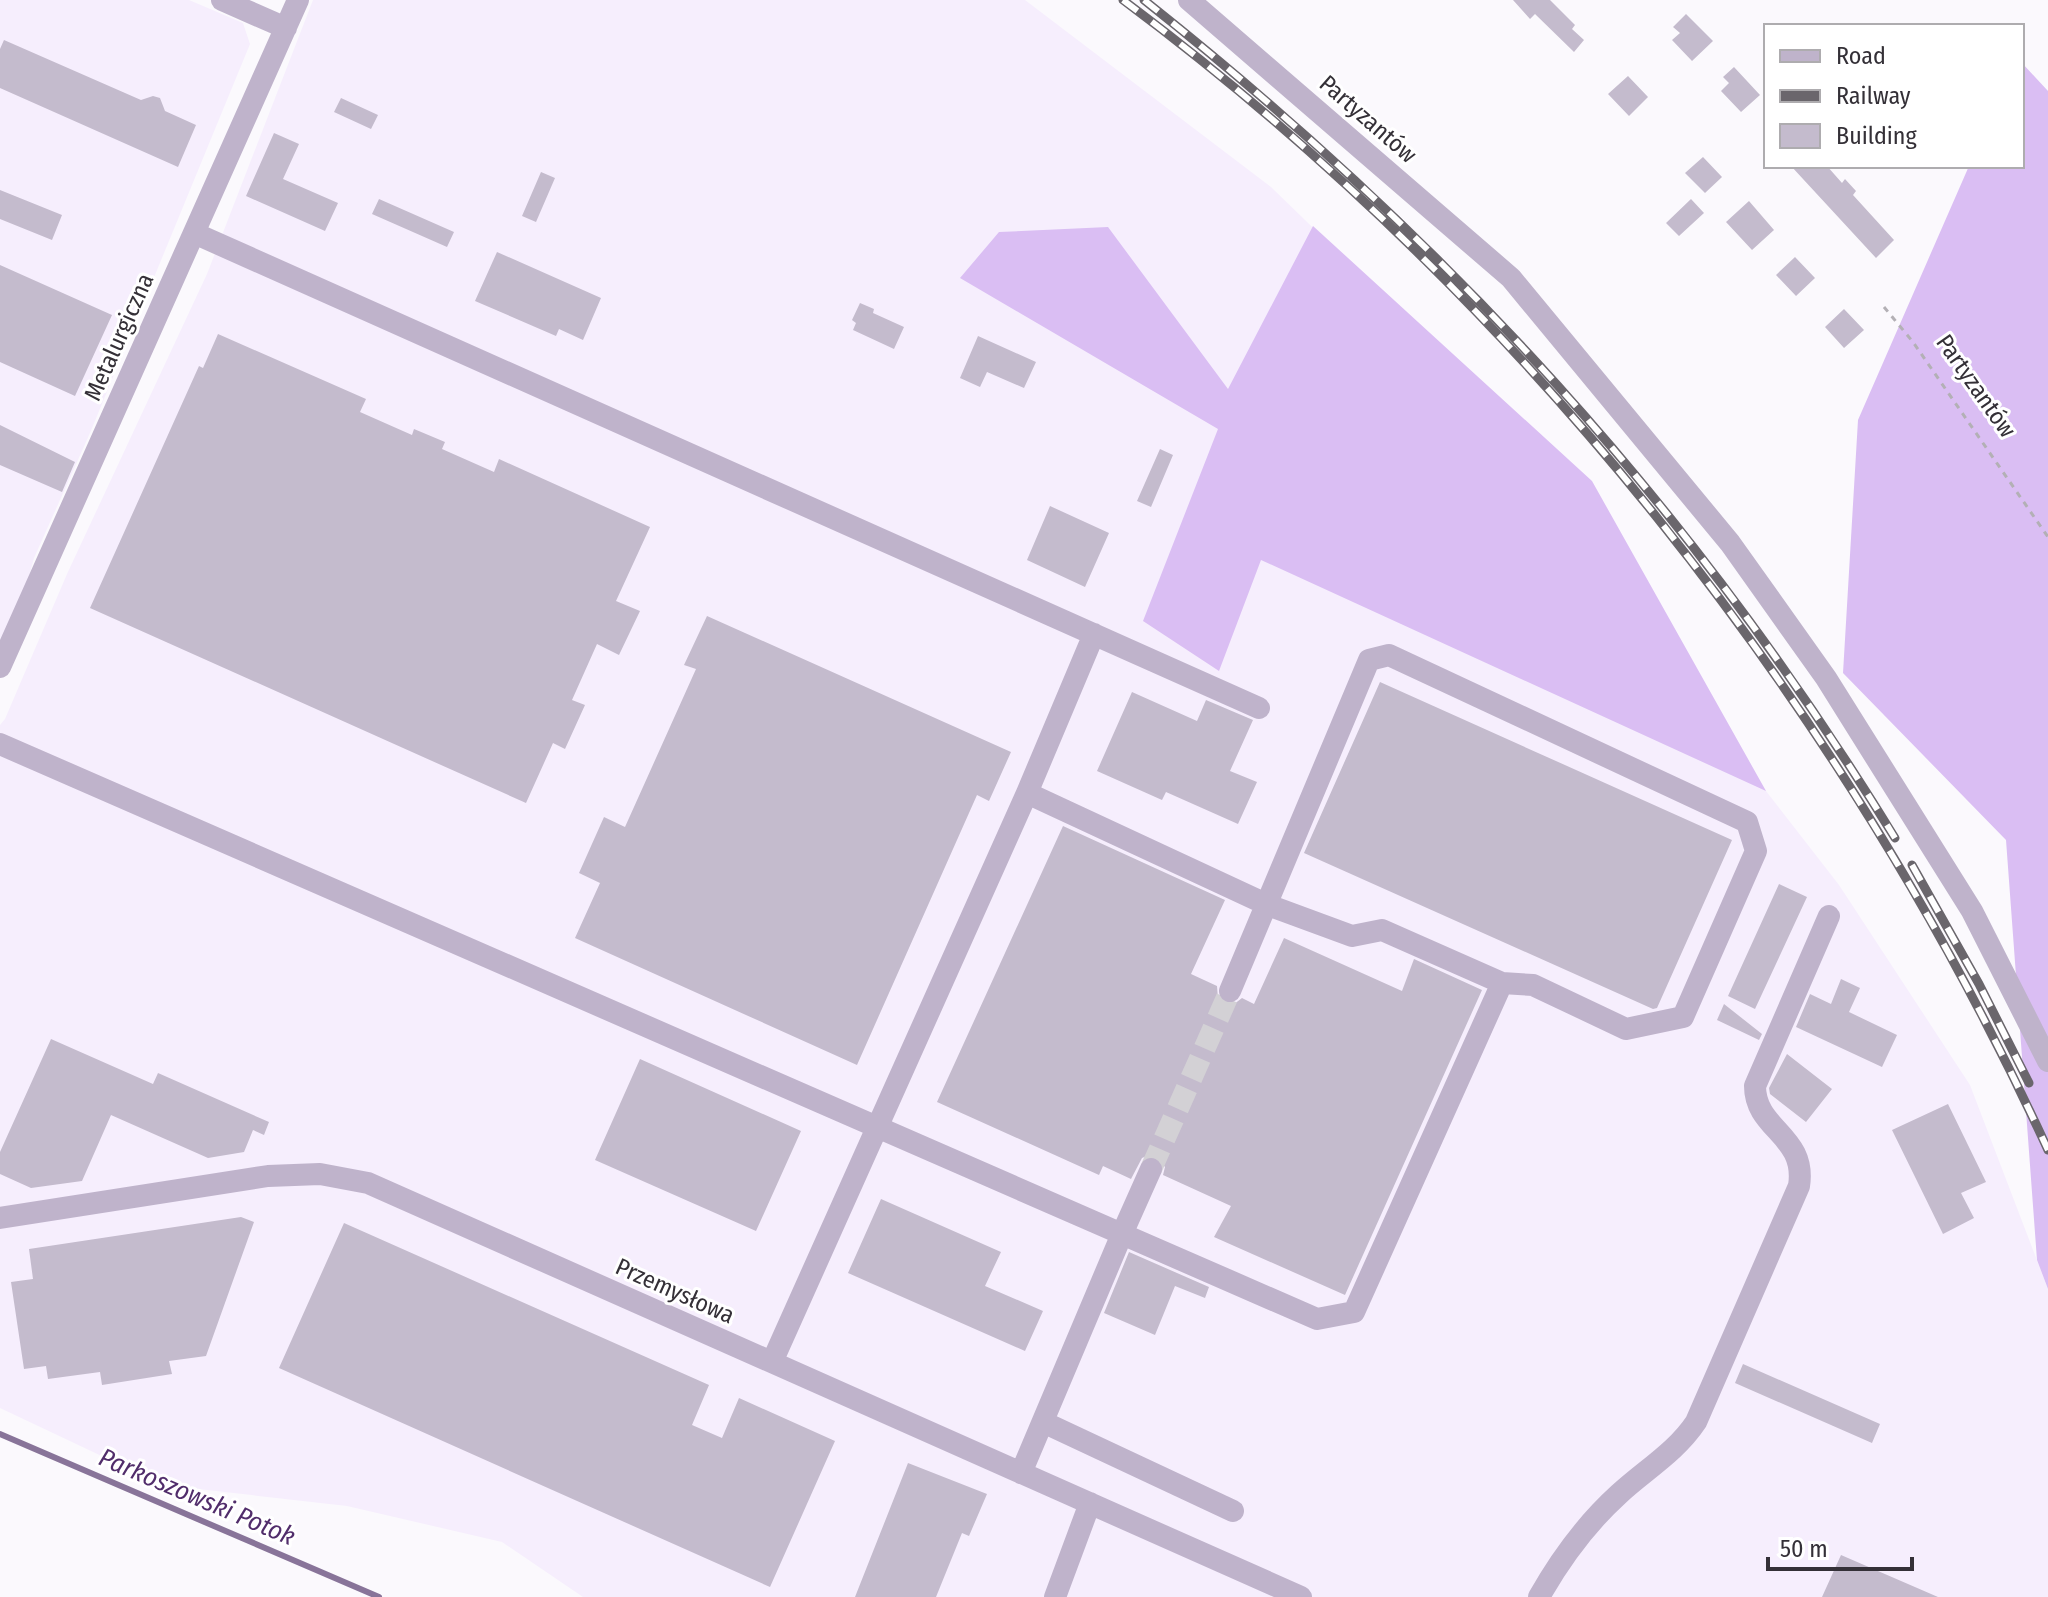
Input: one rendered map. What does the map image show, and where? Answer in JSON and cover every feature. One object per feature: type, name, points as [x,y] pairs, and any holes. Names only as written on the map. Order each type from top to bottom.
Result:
[{"type":"street","points":[[222,0],[286,28],[298,0]]},
{"type":"street","name":"Partyzantów","points":[[1189,0],[1511,278],[1730,543],[1826,678],[1972,911],[2048,1061]]},
{"type":"street","name":"Metalurgiczna","points":[[0,667],[286,28]]},
{"type":"street","points":[[194,233],[1259,708]]},
{"type":"street","points":[[772,1362],[1027,793],[1094,634]]},
{"type":"street","points":[[1027,793],[1268,905],[1352,936],[1382,930],[1502,983],[1533,985],[1626,1029],[1683,1017],[1756,851],[1747,822],[1389,655],[1369,660],[1268,905],[1230,991]]},
{"type":"street","points":[[0,744],[1317,1319],[1354,1312],[1502,983]]},
{"type":"street","points":[[1539,1597],[1591,1521],[1685,1438],[1696,1422],[1799,1186],[1801,1171],[1796,1152],[1760,1109],[1755,1098],[1755,1086],[1829,916]]},
{"type":"street","points":[[1021,1473],[1151,1169]]},
{"type":"street","name":"Przemysłowa","points":[[0,1218],[268,1176],[320,1174],[345,1178],[400,1196],[1301,1597]]},
{"type":"street","points":[[1043,1422],[1233,1511]]},
{"type":"street","points":[[1055,1597],[1090,1503]]},
{"type":"path","name":"Partyzantów","points":[[1884,307],[1913,342],[2048,537]]},
{"type":"shaded area","points":[[0,0],[189,0],[243,23],[250,44],[90,433],[34,558],[24,595],[0,646]]},
{"type":"shaded area","points":[[313,0],[1025,0],[1271,187],[1507,416],[1766,791],[1839,885],[1970,1085],[2048,1289],[2048,1597],[583,1597],[502,1542],[347,1506],[163,1485],[0,1408],[0,725],[207,274]]},
{"type":"shaded area","points":[[2024,65],[2048,91],[2048,1289],[2037,1260],[2006,840],[1843,673],[1858,420],[1968,168],[2024,168]]},
{"type":"shaded area","points":[[1313,226],[1592,481],[1766,791],[1261,560],[1219,671],[1143,621],[1218,429],[960,278],[999,232],[1108,227],[1228,389]]},
{"type":"building","points":[[1513,0],[1550,0],[1575,25],[1572,29],[1584,40],[1574,52],[1535,14],[1530,19]]},
{"type":"building","points":[[1686,14],[1713,41],[1692,61],[1672,40],[1680,33],[1673,27]]},
{"type":"building","points":[[4,40],[141,100],[153,96],[160,98],[165,111],[196,125],[178,167],[0,88],[0,49]]},
{"type":"building","points":[[1734,67],[1760,95],[1741,112],[1721,91],[1729,83],[1723,77]]},
{"type":"building","points":[[1628,76],[1648,97],[1629,116],[1608,94]]},
{"type":"building","points":[[341,98],[378,115],[371,129],[334,112]]},
{"type":"building","points":[[274,133],[299,144],[283,179],[338,203],[325,231],[246,196]]},
{"type":"building","points":[[1703,157],[1722,177],[1705,193],[1685,173]]},
{"type":"building","points":[[1793,168],[1829,168],[1842,183],[1845,179],[1856,191],[1853,195],[1894,240],[1876,258]]},
{"type":"building","points":[[541,172],[555,178],[536,222],[522,216]]},
{"type":"building","points":[[0,190],[62,215],[52,240],[0,219]]},
{"type":"building","points":[[379,199],[454,232],[447,247],[372,214]]},
{"type":"building","points":[[1691,199],[1704,213],[1679,236],[1666,223]]},
{"type":"building","points":[[1749,201],[1774,230],[1752,250],[1726,222]]},
{"type":"building","points":[[497,252],[601,298],[583,340],[559,329],[556,336],[475,301]]},
{"type":"building","points":[[1795,257],[1815,278],[1796,296],[1776,275]]},
{"type":"building","points":[[0,265],[112,315],[75,396],[0,362]]},
{"type":"building","points":[[860,303],[874,309],[873,313],[904,327],[894,349],[853,330],[856,323],[852,320]]},
{"type":"building","points":[[1844,309],[1864,330],[1844,348],[1825,327]]},
{"type":"building","points":[[218,334],[366,399],[360,412],[412,435],[414,429],[445,442],[442,449],[494,472],[499,459],[650,527],[616,601],[640,611],[619,655],[597,644],[572,700],[585,705],[565,749],[553,743],[526,803],[90,608],[199,366],[203,368]]},
{"type":"building","points":[[978,336],[1036,362],[1024,388],[987,372],[980,387],[960,378]]},
{"type":"building","points":[[0,425],[75,462],[62,492],[0,465]]},
{"type":"building","points":[[1160,449],[1173,455],[1151,507],[1137,501]]},
{"type":"building","points":[[1050,506],[1109,533],[1085,587],[1027,560]]},
{"type":"building","points":[[707,616],[1011,752],[989,801],[977,795],[857,1065],[575,938],[600,883],[579,873],[604,817],[625,827],[696,669],[684,665]]},
{"type":"building","points":[[1380,682],[1732,840],[1657,1008],[1653,1009],[1304,853]]},
{"type":"building","points":[[1132,692],[1197,721],[1206,700],[1253,720],[1230,771],[1257,782],[1238,824],[1166,792],[1162,800],[1097,771]]},
{"type":"building","points":[[1063,826],[1225,900],[1191,974],[1217,986],[1218,999],[1225,1004],[1233,1005],[1242,998],[1254,1004],[1284,938],[1402,991],[1414,959],[1482,990],[1345,1295],[1214,1237],[1231,1206],[1163,1175],[1165,1167],[1157,1157],[1149,1155],[1142,1158],[1131,1179],[1103,1166],[1099,1175],[937,1102]]},
{"type":"building","points":[[1779,884],[1807,897],[1755,1009],[1728,996]]},
{"type":"building","points":[[1841,979],[1860,988],[1849,1012],[1897,1035],[1882,1067],[1796,1027],[1810,994],[1831,1004]]},
{"type":"building","points":[[1724,1004],[1762,1034],[1759,1040],[1717,1020]]},
{"type":"building","points":[[51,1039],[153,1084],[158,1073],[269,1122],[264,1135],[253,1130],[244,1152],[208,1158],[111,1115],[82,1181],[31,1188],[0,1174],[0,1152]]},
{"type":"building","points":[[1787,1054],[1832,1089],[1806,1122],[1770,1094],[1769,1088]]},
{"type":"building","points":[[640,1059],[801,1131],[756,1231],[595,1160]]},
{"type":"building","points":[[1948,1104],[1986,1182],[1961,1193],[1974,1218],[1943,1234],[1892,1130]]},
{"type":"building","points":[[881,1199],[1001,1252],[985,1286],[1043,1311],[1025,1351],[848,1273]]},
{"type":"building","points":[[241,1217],[254,1222],[206,1356],[169,1361],[172,1374],[102,1385],[100,1372],[48,1379],[46,1366],[24,1369],[11,1282],[33,1279],[29,1249]]},
{"type":"building","points":[[344,1223],[709,1385],[692,1425],[722,1438],[739,1398],[835,1441],[770,1587],[279,1368]]},
{"type":"building","points":[[1129,1252],[1209,1287],[1205,1298],[1175,1286],[1155,1335],[1104,1313]]},
{"type":"building","points":[[1743,1364],[1880,1424],[1872,1443],[1735,1383]]},
{"type":"building","points":[[908,1463],[987,1494],[969,1536],[962,1533],[936,1597],[855,1597]]},
{"type":"building","points":[[1841,1555],[1938,1597],[1822,1597]]},
{"type":"waterway","name":"Parkoszowski Potok","points":[[0,1434],[379,1597]]},
{"type":"tunnel","points":[[1151,1169],[1230,991]]},
{"type":"railway","points":[[1123,0],[1268,116],[1406,241],[1536,375],[1657,517],[1769,666],[1872,822],[1965,984],[2048,1150]]},
{"type":"railway","points":[[1144,0],[1361,186],[1462,284],[1557,385],[1648,491],[1735,601],[1817,717],[1895,838]]},
{"type":"railway","points":[[1912,865],[1979,984],[2029,1083]]}]
